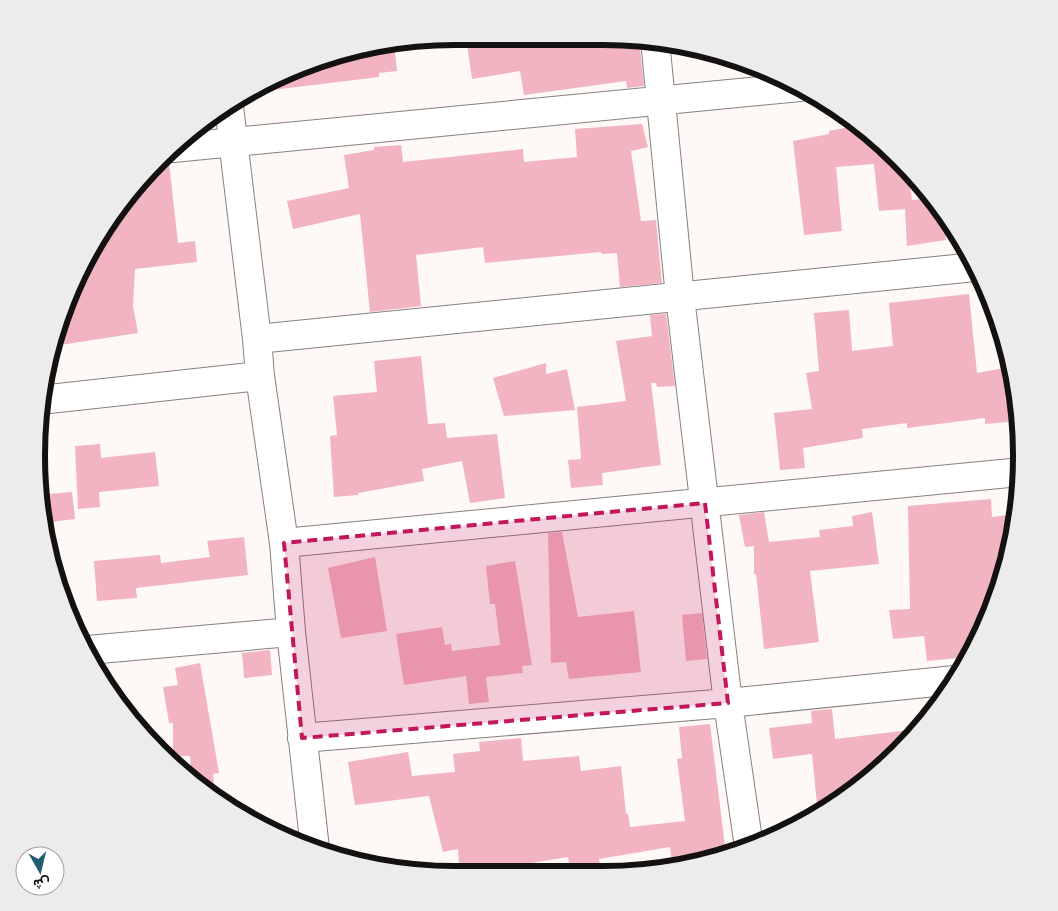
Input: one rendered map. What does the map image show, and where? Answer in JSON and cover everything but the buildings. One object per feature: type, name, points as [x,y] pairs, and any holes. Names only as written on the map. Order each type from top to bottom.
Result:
[{"type":"street","points":[[655,49],[662,101],[680,297],[728,702],[748,839]]},
{"type":"street","points":[[185,147],[787,88]]},
{"type":"street","points":[[229,113],[260,376],[284,543],[302,738],[314,841]]},
{"type":"street","points":[[257,339],[967,267]]},
{"type":"street","points":[[49,399],[260,376]]},
{"type":"street","points":[[284,543],[1012,473]]},
{"type":"street","points":[[94,649],[292,632]]},
{"type":"street","points":[[302,738],[728,702],[946,681]]},
{"type":"highlighted area","points":[[705,503],[728,703],[302,738],[284,543]]}]
